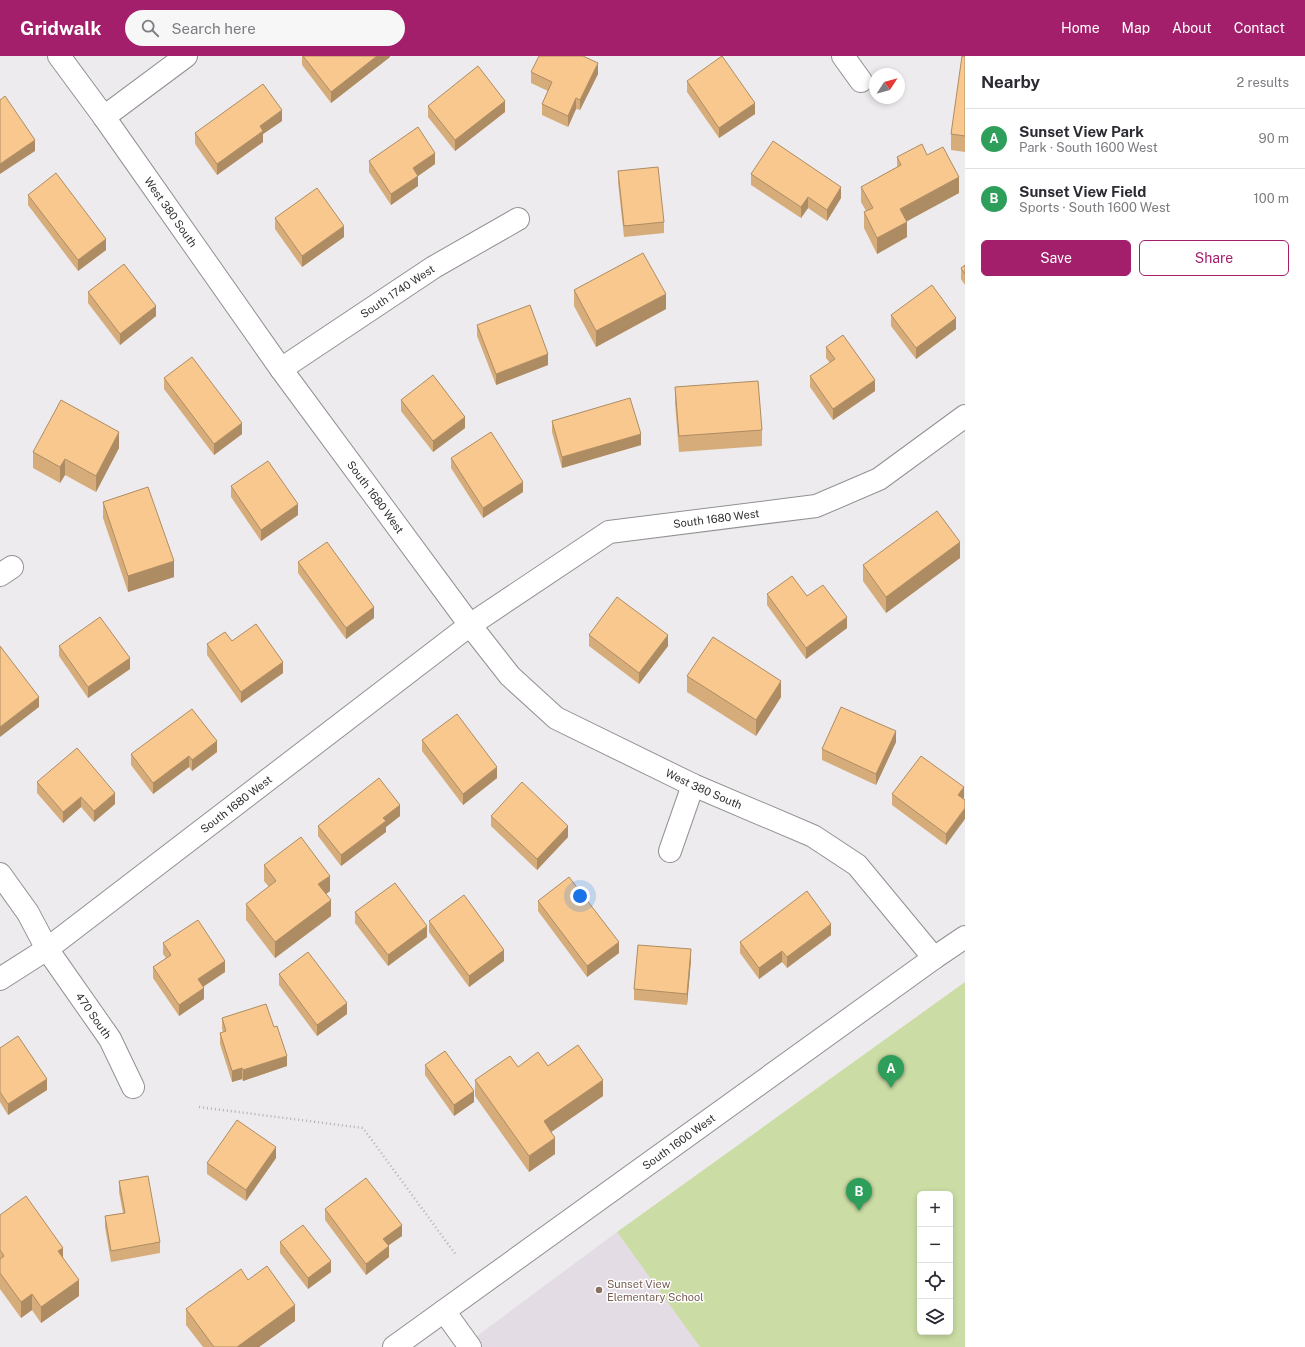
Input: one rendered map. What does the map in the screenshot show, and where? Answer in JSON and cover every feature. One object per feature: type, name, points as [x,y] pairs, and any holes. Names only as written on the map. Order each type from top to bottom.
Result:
[{"type":"street","name":"West 380 South","points":[[59,56],[104,117],[281,369]]},
{"type":"street","points":[[104,117],[186,56]]},
{"type":"street","points":[[843,56],[861,81]]},
{"type":"street","name":"South 1740 West","points":[[281,369],[434,267],[518,219]]},
{"type":"street","name":"South 1680 West","points":[[281,369],[470,625]]},
{"type":"street","name":"South 1680 West","points":[[0,979],[47,949],[470,625],[609,532],[816,506],[879,479],[965,416]]},
{"type":"street","name":"West 380 South","points":[[470,625],[510,676],[556,718],[693,785],[813,836],[857,864],[934,958]]},
{"type":"street","points":[[670,851],[693,785]]},
{"type":"street","name":"470 South","points":[[0,874],[28,913],[47,949],[110,1039],[133,1087]]},
{"type":"street","name":"South 1600 West","points":[[394,1347],[965,937]]},
{"type":"street","points":[[444,1311],[470,1347]]},
{"type":"path","points":[[199,1107],[363,1128],[456,1255]]},
{"type":"shaded area","name":"Sunset View Elementary School","points":[[617,1232],[700,1347],[462,1347]]},
{"type":"green space","points":[[965,982],[965,1347],[700,1347],[617,1232]]},
{"type":"building","points":[[303,56],[377,56],[331,92]]},
{"type":"building","points":[[539,56],[583,56],[598,63],[580,100],[576,98],[568,116],[542,104],[552,82],[531,72]]},
{"type":"building","points":[[722,56],[755,103],[719,128],[687,81]]},
{"type":"building","points":[[962,56],[965,56],[965,136],[951,134]]},
{"type":"building","points":[[478,66],[505,101],[455,140],[428,106]]},
{"type":"building","points":[[263,84],[282,110],[260,126],[263,131],[217,164],[195,133]]},
{"type":"building","points":[[5,96],[35,140],[0,164],[0,100]]},
{"type":"building","points":[[418,127],[435,153],[413,168],[418,176],[391,194],[369,161]]},
{"type":"building","points":[[773,141],[841,187],[827,210],[808,197],[801,207],[751,174]]},
{"type":"building","points":[[922,144],[927,155],[943,147],[959,177],[900,209],[907,222],[877,238],[864,212],[873,208],[861,187],[901,165],[897,157]]},
{"type":"building","points":[[658,167],[664,222],[624,226],[618,171]]},
{"type":"building","points":[[56,173],[106,239],[78,260],[28,195]]},
{"type":"building","points":[[317,188],[344,226],[302,256],[275,218]]},
{"type":"building","points":[[643,253],[666,294],[596,331],[574,290]]},
{"type":"building","points":[[124,264],[156,306],[120,334],[88,292]]},
{"type":"building","points":[[965,265],[965,274],[961,268]]},
{"type":"building","points":[[932,285],[956,318],[916,348],[891,315]]},
{"type":"building","points":[[530,305],[548,354],[496,374],[477,325]]},
{"type":"building","points":[[843,335],[875,380],[833,409],[810,376],[835,359],[826,347]]},
{"type":"building","points":[[192,357],[242,423],[214,444],[164,378]]},
{"type":"building","points":[[433,375],[465,417],[433,441],[401,400]]},
{"type":"building","points":[[758,381],[762,430],[679,436],[675,387]]},
{"type":"building","points":[[630,398],[641,434],[562,457],[552,421]]},
{"type":"building","points":[[61,400],[119,432],[96,476],[65,459],[60,467],[33,452]]},
{"type":"building","points":[[491,432],[523,482],[483,508],[451,458]]},
{"type":"building","points":[[268,461],[298,504],[261,530],[231,486]]},
{"type":"building","points":[[148,487],[174,561],[128,576],[103,502]]},
{"type":"building","points":[[937,511],[960,542],[886,597],[863,565]]},
{"type":"building","points":[[327,542],[374,607],[346,628],[298,562]]},
{"type":"building","points":[[792,576],[807,596],[823,585],[847,617],[806,648],[767,594]]},
{"type":"building","points":[[617,597],[668,635],[639,673],[589,635]]},
{"type":"building","points":[[100,617],[130,658],[88,687],[59,646]]},
{"type":"building","points":[[256,624],[283,662],[241,692],[207,644],[225,632],[232,641]]},
{"type":"building","points":[[713,637],[781,681],[756,720],[687,676]]},
{"type":"building","points":[[0,646],[39,697],[0,727]]},
{"type":"building","points":[[841,707],[896,731],[876,774],[822,749]]},
{"type":"building","points":[[192,709],[217,741],[192,760],[189,756],[153,783],[131,754]]},
{"type":"building","points":[[457,714],[497,767],[463,794],[422,740]]},
{"type":"building","points":[[77,748],[115,793],[94,811],[81,797],[63,812],[37,782]]},
{"type":"building","points":[[921,756],[964,787],[958,795],[965,800],[965,808],[946,834],[892,794]]},
{"type":"building","points":[[379,778],[400,805],[383,818],[386,821],[341,855],[318,826]]},
{"type":"building","points":[[522,782],[568,826],[537,859],[491,816]]},
{"type":"building","points":[[301,837],[330,876],[318,884],[331,900],[275,942],[246,904],[276,881],[264,865]]},
{"type":"building","points":[[569,877],[619,942],[587,966],[538,901]]},
{"type":"building","points":[[395,883],[427,926],[388,955],[355,912]]},
{"type":"building","points":[[807,891],[831,924],[787,957],[782,951],[759,968],[740,942]]},
{"type":"building","points":[[464,895],[504,950],[469,976],[429,921]]},
{"type":"building","points":[[198,920],[225,961],[198,979],[204,988],[179,1005],[153,967],[171,955],[163,943]]},
{"type":"building","points":[[638,945],[691,949],[687,994],[634,989]]},
{"type":"building","points":[[308,952],[347,1003],[317,1025],[279,974]]},
{"type":"building","points":[[266,1004],[274,1027],[277,1026],[287,1056],[243,1070],[242,1068],[232,1071],[220,1033],[226,1031],[222,1018]]},
{"type":"building","points":[[18,1036],[47,1079],[8,1104],[0,1092],[0,1048]]},
{"type":"building","points":[[578,1045],[603,1080],[544,1121],[555,1138],[529,1156],[475,1080],[510,1056],[518,1067],[538,1052],[548,1066]]},
{"type":"building","points":[[445,1051],[474,1091],[454,1105],[425,1065]]},
{"type":"building","points":[[237,1120],[276,1147],[246,1190],[207,1163]]},
{"type":"building","points":[[148,1176],[160,1242],[111,1251],[105,1216],[125,1213],[119,1181]]},
{"type":"building","points":[[366,1178],[402,1225],[383,1239],[389,1246],[366,1264],[325,1209]]},
{"type":"building","points":[[26,1196],[63,1248],[58,1251],[79,1280],[41,1307],[32,1294],[21,1302],[0,1273],[0,1259],[4,1256],[0,1250],[0,1215]]},
{"type":"building","points":[[303,1225],[331,1261],[308,1278],[280,1242]]},
{"type":"building","points":[[267,1266],[295,1305],[237,1347],[214,1347],[186,1309],[241,1269],[248,1280]]},
{"type":"place","name":"Sunset View Park","points":[[891,1088]]},
{"type":"place","name":"Sunset View Field","points":[[859,1211]]},
{"type":"place","name":"Sunset View Elementary School","points":[[599,1290]]}]
